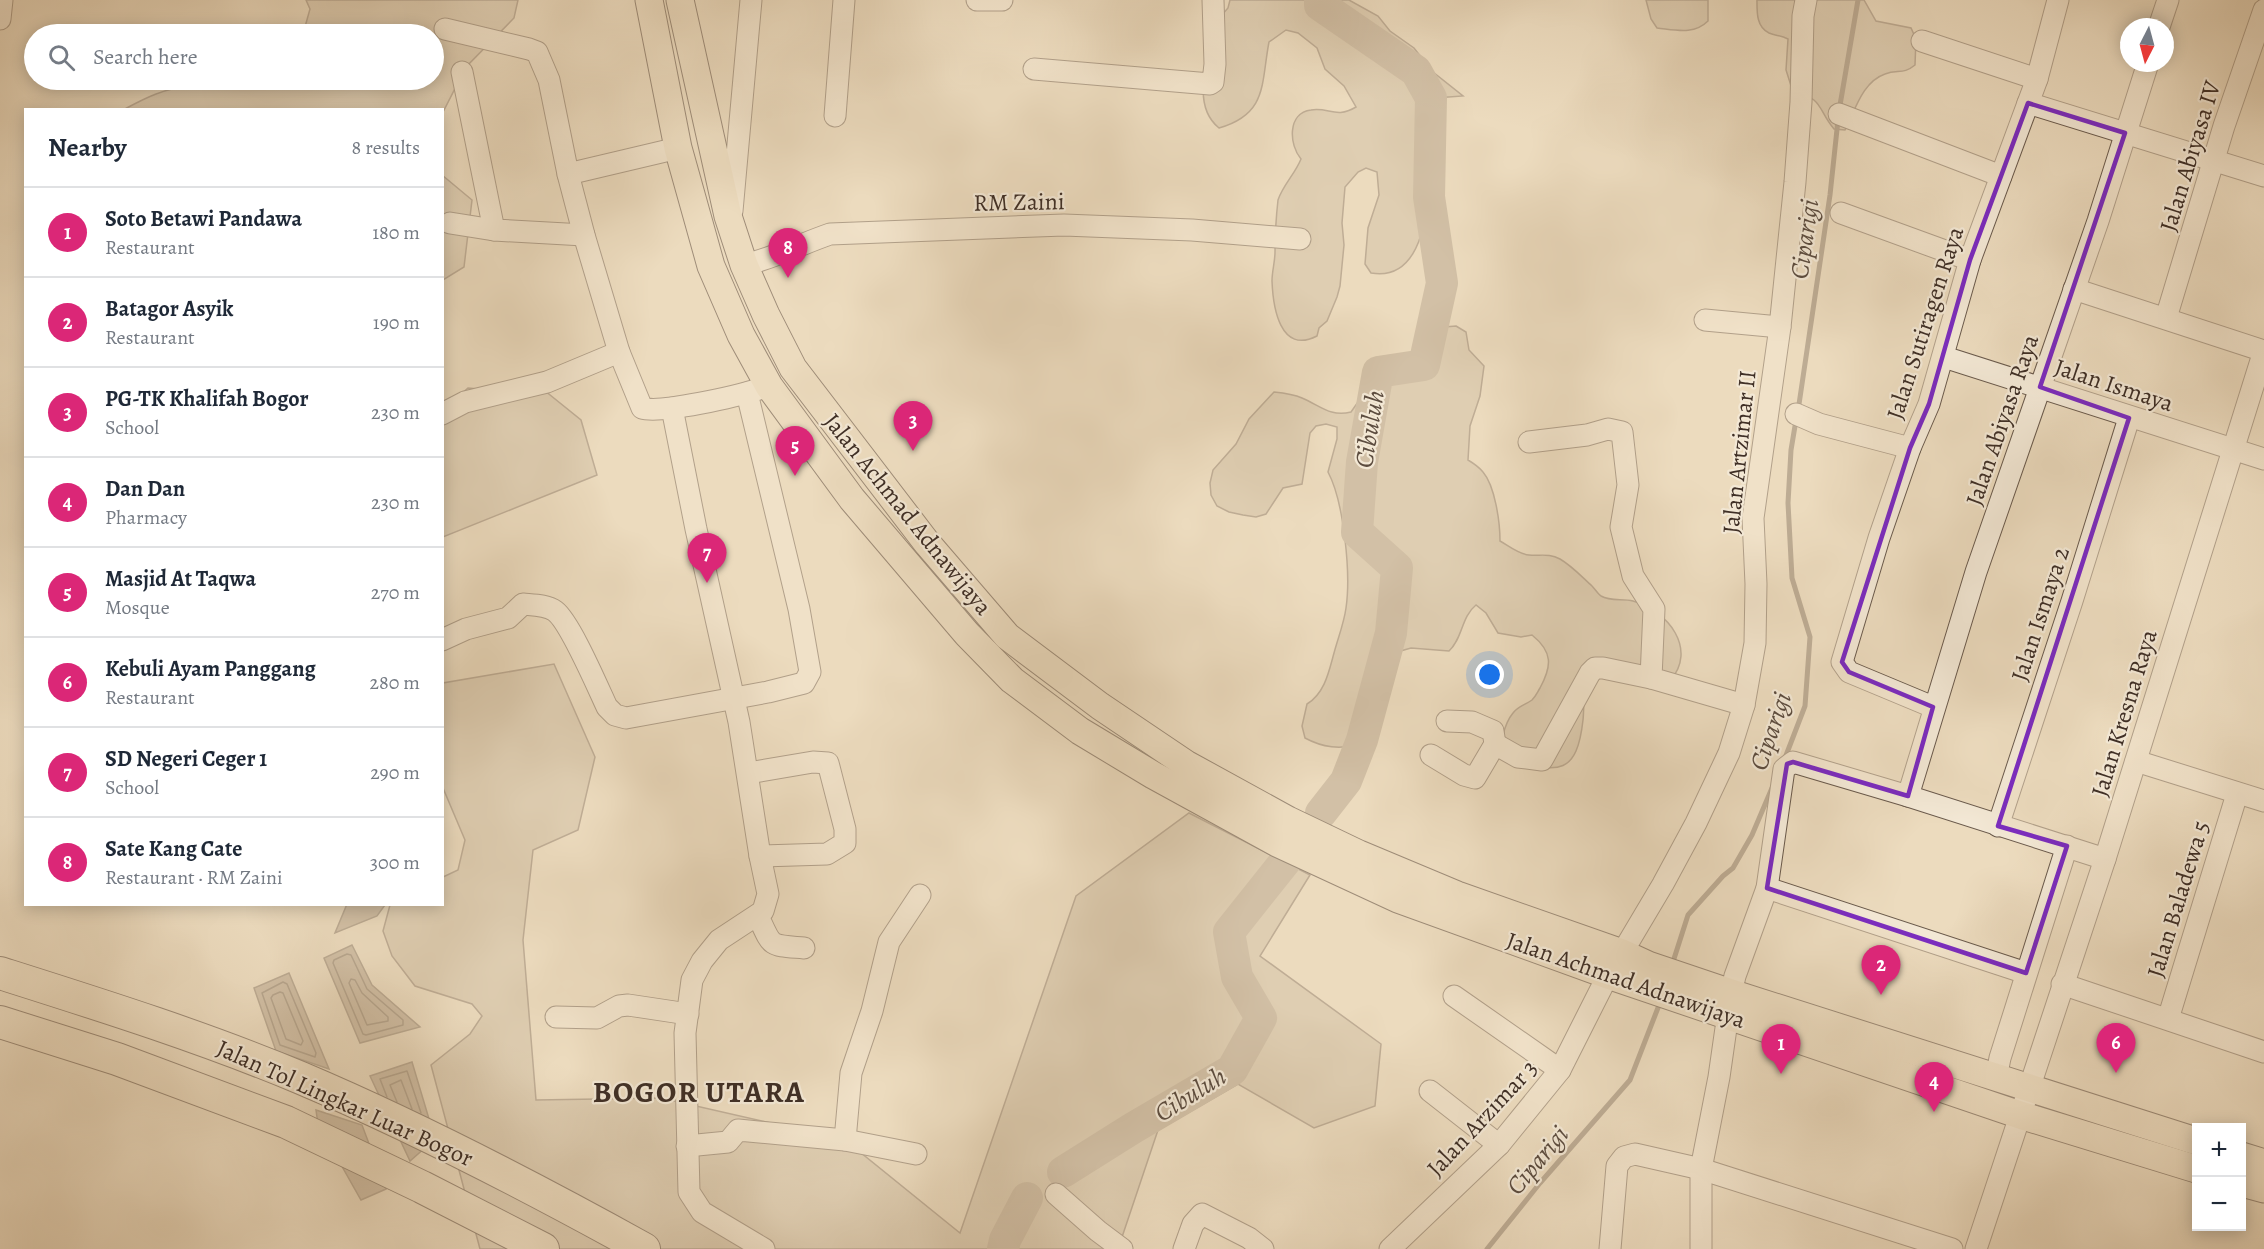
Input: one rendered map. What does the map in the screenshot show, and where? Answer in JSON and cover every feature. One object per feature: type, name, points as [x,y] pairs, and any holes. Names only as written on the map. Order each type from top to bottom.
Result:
[{"type":"highway","name":"Jalan Tol Lingkar Luar Bogor","points":[[0,973],[130,1014],[300,1078],[446,1144],[644,1249]]},
{"type":"highway","name":"Jalan Tol Lingkar Luar Bogor","points":[[0,1022],[117,1059],[286,1122],[422,1187],[543,1249]]},
{"type":"main road","name":"Jalan Achmad Adnawijaya","points":[[649,0],[678,148],[711,266],[741,335],[758,389],[985,655],[1012,680],[1080,731],[1153,775],[1255,817],[1354,866],[1457,895],[1630,969],[2020,1115],[2192,1168]]},
{"type":"main road","name":"Jalan Achmad Adnawijaya","points":[[680,0],[728,216],[744,265],[793,368],[927,543],[1007,636],[1100,706],[1186,764],[1255,817]]},
{"type":"main road","name":"Jalan Achmad Adnawijaya","points":[[1730,1005],[1996,1078],[2192,1141]]},
{"type":"main road","points":[[2246,1158],[2264,1163]]},
{"type":"main road","points":[[2246,1184],[2264,1189]]},
{"type":"street","points":[[0,19],[2,0]]},
{"type":"street","points":[[728,216],[733,210],[751,0]]},
{"type":"street","points":[[835,116],[844,0]]},
{"type":"street","points":[[977,0],[1002,0]]},
{"type":"street","points":[[1034,69],[1210,84],[1213,82],[1215,64],[1213,0]]},
{"type":"street","name":"Jalan Artzimar II","points":[[1630,969],[1663,884],[1696,823],[1729,753],[1744,705],[1755,643],[1756,584],[1753,518],[1780,327],[1801,114],[1803,16],[1806,0]]},
{"type":"street","name":"Jalan Sutiragen Raya","points":[[1933,707],[1849,672],[1842,662],[1879,538],[1944,357],[1970,260],[2037,79],[2058,0]]},
{"type":"street","points":[[2162,18],[2168,0]]},
{"type":"street","points":[[2259,0],[2264,2]]},
{"type":"street","name":"Jalan Abiyasa IV","points":[[2166,318],[2224,126],[2264,10]]},
{"type":"street","points":[[444,639],[466,629],[508,618],[523,604],[550,608],[558,612],[578,646],[608,707],[615,715],[626,718],[798,685],[804,682],[810,672],[758,389],[672,408],[649,411],[642,408],[620,352],[584,235],[568,174],[549,80],[537,52],[445,29]]},
{"type":"street","points":[[1922,41],[2037,79]]},
{"type":"street","points":[[462,72],[494,230]]},
{"type":"street","name":"Jalan Abiyasa Raya","points":[[1908,796],[1933,707],[1976,572],[2074,289],[2145,72]]},
{"type":"street","points":[[2028,103],[2264,177]]},
{"type":"street","points":[[1839,114],[2001,176]]},
{"type":"street","points":[[568,174],[678,148]]},
{"type":"street","points":[[1840,213],[1970,260]]},
{"type":"street","points":[[450,223],[494,230],[584,235]]},
{"type":"street","name":"RM Zaini","points":[[744,265],[768,259],[830,234],[1064,225],[1192,230],[1300,239]]},
{"type":"street","points":[[2074,289],[2264,351]]},
{"type":"street","points":[[1705,320],[1780,327]]},
{"type":"street","name":"Jalan Kresna Raya","points":[[1976,1249],[2105,859],[2264,351]]},
{"type":"street","points":[[444,413],[465,402],[547,382],[620,352]]},
{"type":"street","name":"Jalan Ismaya","points":[[1944,357],[2232,451],[2264,459]]},
{"type":"street","points":[[672,408],[734,699],[768,894],[763,911],[724,936],[702,961],[692,980],[685,1033],[689,1192],[702,1212],[764,1249]]},
{"type":"street","points":[[1796,414],[1820,424],[1910,448]]},
{"type":"street","name":"Jalan Ismaya 2","points":[[1998,826],[2129,418]]},
{"type":"street","points":[[1529,442],[1587,435],[1608,429],[1618,430],[1624,434],[1628,485],[1620,526],[1633,576],[1654,609],[1651,678]]},
{"type":"street","points":[[1495,744],[1518,757],[1542,760],[1590,673],[1595,668],[1651,678],[1744,705]]},
{"type":"street","points":[[1431,755],[1464,776],[1475,777],[1495,744],[1493,731],[1472,722],[1447,721]]},
{"type":"street","points":[[2136,761],[2264,801]]},
{"type":"street","points":[[748,773],[813,762],[828,762],[845,829],[845,843],[827,854],[760,856]]},
{"type":"street","points":[[1701,1249],[1701,1169],[1735,976],[1767,888],[1784,770],[1787,764],[1793,762],[1908,796],[2105,859]]},
{"type":"street","name":"Jalan Baladewa 5","points":[[2168,1019],[2237,794]]},
{"type":"street","points":[[1996,1078],[2026,973],[2067,846]]},
{"type":"street","points":[[1767,888],[2026,973]]},
{"type":"street","points":[[845,1140],[851,1073],[872,1011],[890,942],[920,895]]},
{"type":"street","points":[[758,916],[770,942],[777,946],[804,948]]},
{"type":"street","name":"Jalan Arzimar 3","points":[[1390,1249],[1499,1144],[1560,1070],[1630,969]]},
{"type":"street","points":[[2062,984],[2262,1047]]},
{"type":"street","points":[[1454,996],[1560,1070]]},
{"type":"street","points":[[556,1017],[597,1018],[619,1006],[628,1005],[688,1014]]},
{"type":"street","points":[[1430,1091],[1499,1144]]},
{"type":"street","points":[[687,1146],[728,1142],[738,1130],[845,1140],[916,1154]]},
{"type":"street","points":[[1610,1249],[1617,1166],[1624,1157],[1635,1154],[1701,1169],[1952,1249]]},
{"type":"street","points":[[1056,1194],[1122,1249]]},
{"type":"street","points":[[1184,1249],[1193,1224],[1202,1214],[1249,1238],[1263,1249]]},
{"type":"highlighted area","points":[[2028,103],[2125,133],[2040,387],[2129,418],[1998,826],[2067,846],[2026,973],[1767,888],[1787,764],[1793,762],[1908,796],[1933,707],[1849,672],[1842,662],[1910,448],[1929,404],[1970,260]]},
{"type":"shaded area","points":[[306,0],[518,0],[514,18],[466,67],[444,110],[444,108],[127,108],[169,90],[444,90],[444,24],[306,24],[310,9]]},
{"type":"shaded area","points":[[1230,0],[1349,0],[1378,16],[1390,31],[1414,48],[1433,72],[1463,96],[1435,98],[1426,127],[1424,147],[1425,203],[1422,229],[1413,253],[1406,263],[1396,270],[1385,273],[1371,273],[1365,264],[1368,228],[1379,195],[1377,172],[1366,168],[1358,172],[1345,187],[1342,223],[1344,245],[1340,286],[1327,321],[1319,328],[1317,336],[1304,340],[1294,339],[1281,325],[1274,303],[1272,281],[1278,200],[1301,159],[1294,146],[1292,130],[1294,123],[1303,112],[1317,110],[1343,112],[1356,107],[1344,86],[1325,69],[1317,48],[1298,33],[1286,30],[1269,42],[1263,84],[1254,105],[1235,122],[1219,128],[1210,117],[1203,90],[1212,44],[1221,16],[1228,8]]},
{"type":"shaded area","points":[[1646,0],[1708,0],[1708,21],[1691,30],[1657,28],[1651,19]]},
{"type":"shaded area","points":[[1757,0],[1864,0],[1876,21],[1911,28],[1916,39],[1915,65],[1904,71],[1885,74],[1870,83],[1845,130],[1834,129],[1815,101],[1803,94],[1793,92],[1786,70],[1788,39],[1769,33],[1762,27],[1758,18]]},
{"type":"shaded area","points":[[444,177],[472,200],[464,267],[444,279]]},
{"type":"shaded area","points":[[1456,326],[1466,332],[1469,350],[1484,366],[1480,396],[1470,426],[1468,460],[1481,470],[1491,486],[1498,515],[1500,541],[1525,554],[1549,555],[1560,559],[1605,598],[1629,600],[1646,606],[1667,622],[1680,644],[1681,656],[1678,669],[1670,681],[1600,673],[1586,692],[1576,751],[1563,766],[1542,767],[1513,760],[1503,735],[1513,713],[1532,700],[1540,688],[1547,673],[1547,653],[1532,635],[1521,637],[1498,633],[1486,613],[1476,605],[1467,615],[1454,646],[1449,651],[1411,648],[1390,654],[1386,666],[1386,704],[1382,719],[1367,739],[1344,747],[1332,747],[1305,738],[1302,726],[1307,704],[1318,694],[1325,681],[1346,608],[1348,577],[1345,538],[1334,485],[1328,472],[1337,439],[1337,427],[1326,424],[1316,426],[1310,433],[1302,484],[1283,488],[1266,514],[1256,517],[1229,512],[1217,506],[1211,495],[1210,483],[1213,470],[1236,444],[1249,419],[1274,392],[1299,397],[1331,412],[1351,412],[1358,402],[1365,401],[1400,373],[1425,337],[1444,327]]},
{"type":"shaded area","points":[[529,378],[581,420],[597,475],[444,537],[444,409],[468,388],[502,391]]},
{"type":"shaded area","points":[[554,664],[595,757],[578,830],[533,850],[523,940],[536,1100],[661,1098],[845,1140],[960,1233],[1076,896],[1189,813],[1310,875],[1260,956],[1381,1044],[1375,1106],[1314,1128],[1238,1084],[1158,1130],[1118,1249],[480,1249],[431,1065],[470,1034],[482,1016],[472,1004],[415,986],[392,956],[383,931],[390,906],[444,906],[444,877],[458,870],[465,840],[444,790],[444,683]]},
{"type":"water","points":[[346,906],[384,906],[377,916],[335,933]]},
{"type":"water","points":[[352,945],[372,985],[420,1027],[360,1043],[324,958]]},
{"type":"water","points":[[289,973],[329,1069],[276,1051],[254,988]]},
{"type":"water","points":[[412,1062],[435,1139],[410,1161],[370,1076]]},
{"type":"water","points":[[316,1110],[362,1125],[386,1189],[361,1200],[318,1124]]},
{"type":"waterway","name":"Cibuluh","points":[[1320,0],[1320,5],[1416,71],[1431,98],[1429,197],[1442,283],[1424,365],[1378,372],[1362,462],[1357,532],[1397,568],[1391,633],[1362,740],[1346,781],[1321,813]]},
{"type":"waterway","name":"Ciparigi","points":[[1839,111],[1858,0]]},
{"type":"waterway","name":"Ciparigi","points":[[1798,411],[1830,195],[1838,120]]},
{"type":"waterway","name":"Ciparigi","points":[[1785,758],[1805,706],[1810,637],[1792,578],[1788,503],[1791,450],[1796,420]]},
{"type":"waterway","name":"Ciparigi","points":[[1672,965],[1688,915],[1733,868],[1752,835],[1772,788]]},
{"type":"waterway","name":"Cibuluh","points":[[1063,1172],[1232,1070],[1261,1018],[1237,977],[1229,932],[1287,859]]},
{"type":"waterway","name":"Ciparigi","points":[[1487,1249],[1540,1183],[1630,1080],[1661,1000]]},
{"type":"waterway","name":"Cibuluh","points":[[1003,1249],[1005,1240],[1027,1198]]},
{"type":"place","name":"Sate Kang Cate","points":[[788,278]]},
{"type":"place","name":"PG-TK Khalifah Bogor","points":[[913,451]]},
{"type":"place","name":"Masjid At Taqwa","points":[[795,476]]},
{"type":"place","name":"SD Negeri Ceger 1","points":[[707,583]]},
{"type":"place","name":"Batagor Asyik","points":[[1881,995]]},
{"type":"place","name":"Kebuli Ayam Panggang","points":[[2116,1073]]},
{"type":"place","name":"Soto Betawi Pandawa","points":[[1781,1074]]},
{"type":"place","name":"Dan Dan","points":[[1934,1112]]},
{"type":"district","name":"BOGOR UTARA","points":[[699,1092]]}]
